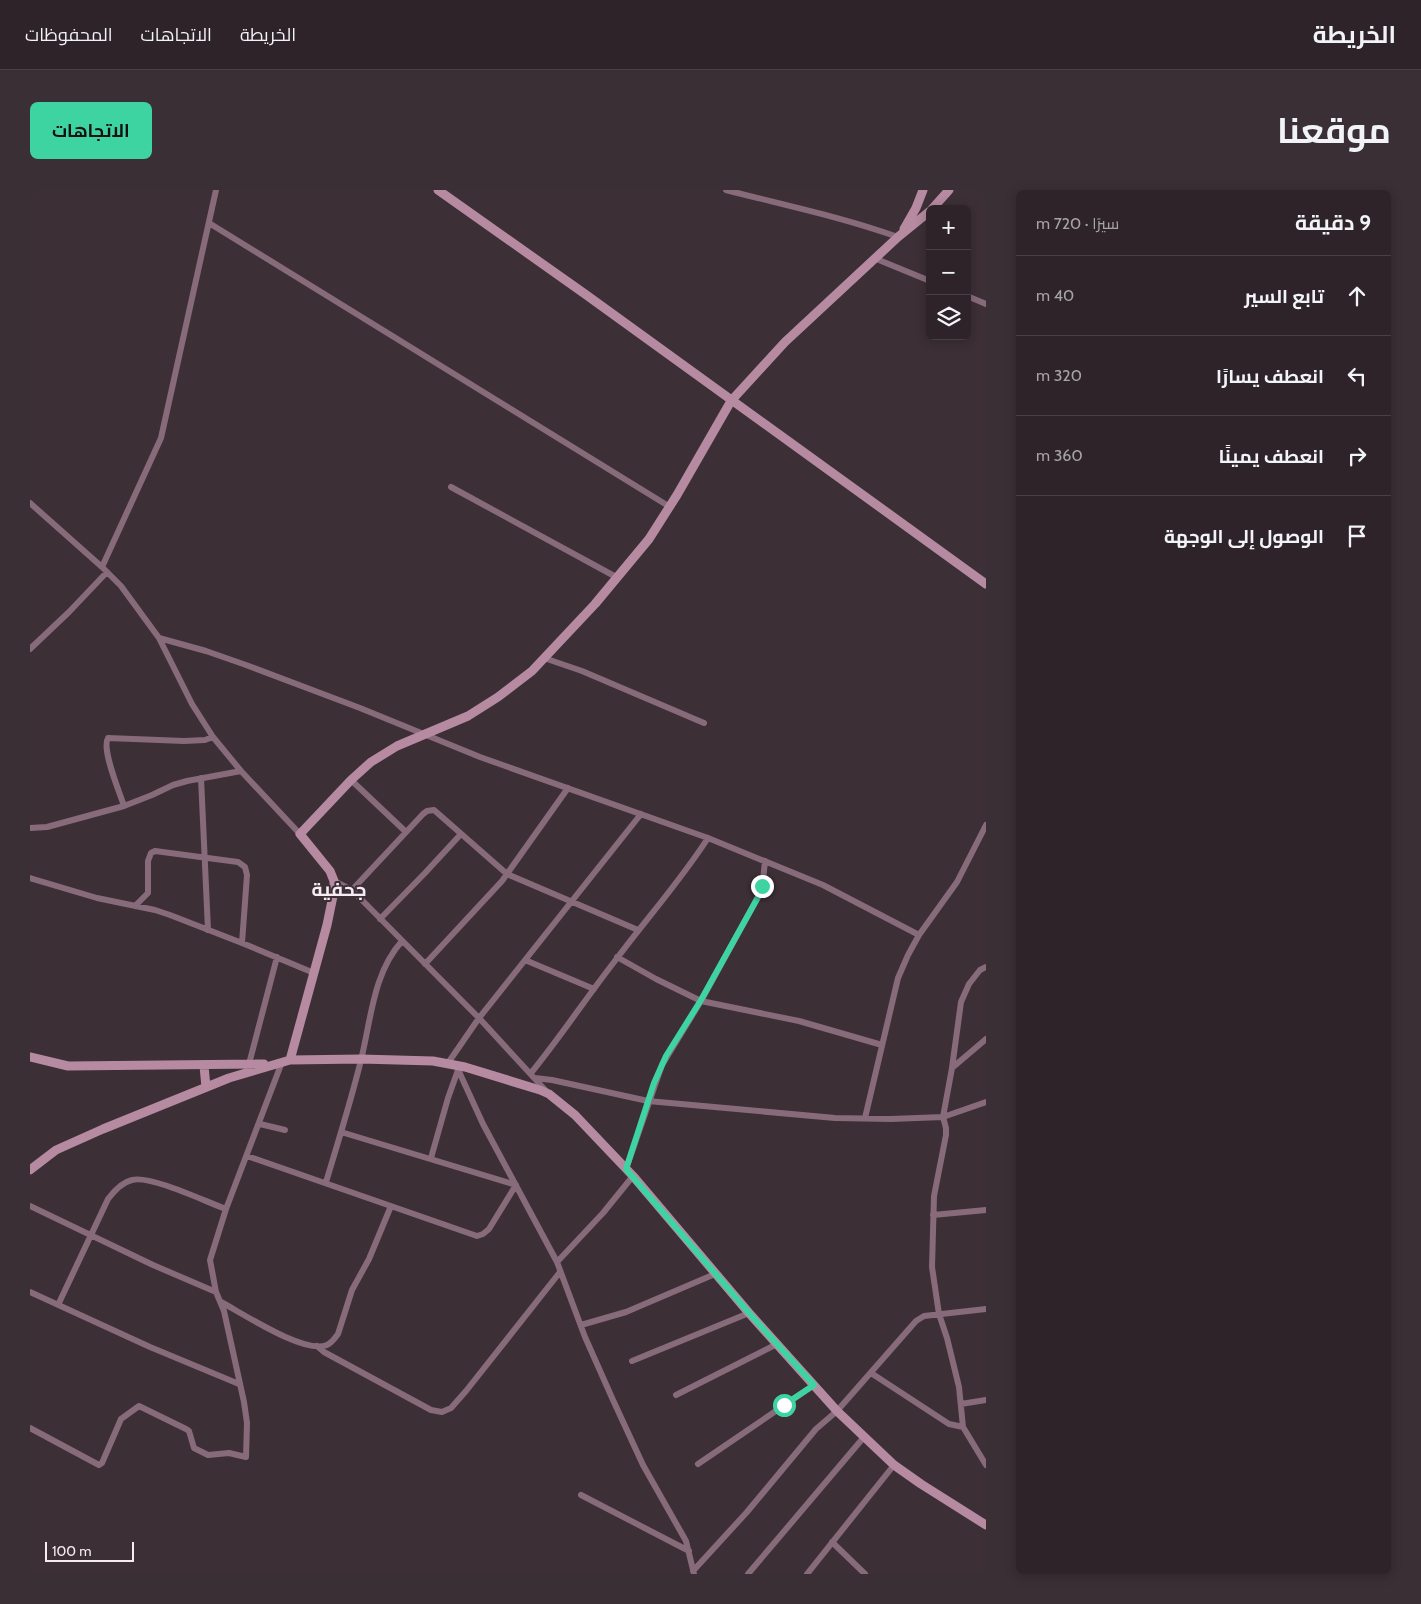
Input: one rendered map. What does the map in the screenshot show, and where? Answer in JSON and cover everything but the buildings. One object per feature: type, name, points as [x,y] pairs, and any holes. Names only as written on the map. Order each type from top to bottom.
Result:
[{"type":"street","points":[[30,649],[69,612],[105,570],[161,438],[216,190]]},
{"type":"street","points":[[438,190],[986,584]]},
{"type":"street","points":[[726,190],[829,215],[900,236]]},
{"type":"street","points":[[900,236],[912,218],[923,190]]},
{"type":"street","points":[[936,205],[949,190]]},
{"type":"street","points":[[300,834],[351,780],[380,755],[468,716],[517,683],[544,658],[618,578],[649,539],[670,507],[731,400],[785,342],[874,258],[926,214]]},
{"type":"street","points":[[210,223],[670,507]]},
{"type":"street","points":[[874,258],[926,279]]},
{"type":"street","points":[[971,298],[986,304]]},
{"type":"street","points":[[451,488],[618,578]]},
{"type":"street","points":[[30,504],[121,586],[159,638],[192,704],[213,737],[241,772],[322,859],[334,881],[332,900],[314,973],[286,1061],[226,1209],[210,1260],[216,1292],[221,1302],[244,1402],[247,1423],[246,1457],[229,1453],[208,1455],[199,1451],[194,1448],[191,1436],[186,1429],[139,1406],[121,1419],[99,1465],[30,1428]]},
{"type":"street","points":[[159,638],[206,651],[246,665],[360,708],[480,757],[708,838],[823,885],[919,935]]},
{"type":"street","points":[[544,658],[582,671],[704,723]]},
{"type":"street","points":[[124,806],[112,772],[106,743],[108,738],[184,741],[205,740],[213,737]]},
{"type":"street","points":[[30,828],[47,827],[124,806],[152,796],[173,785],[201,778],[241,772]]},
{"type":"street","points":[[201,778],[208,930]]},
{"type":"street","points":[[351,780],[406,832]]},
{"type":"street","points":[[425,964],[507,874],[568,788]]},
{"type":"street","points":[[352,890],[423,814],[434,810],[507,874],[638,930]]},
{"type":"street","points":[[431,1158],[454,1066],[479,1018],[641,814]]},
{"type":"street","points":[[865,1118],[898,978],[919,935],[957,882],[986,825]]},
{"type":"street","points":[[380,919],[426,873],[461,834]]},
{"type":"street","points":[[533,1076],[617,957],[669,892],[708,838]]},
{"type":"street","points":[[135,906],[148,893],[148,861],[151,853],[205,857],[238,862],[245,867],[247,875],[242,943]]},
{"type":"street","points":[[557,1262],[603,1213],[629,1173],[648,1101],[666,1056],[701,1000],[762,890],[765,861]]},
{"type":"street","points":[[30,878],[96,898],[154,910],[242,943],[314,973]]},
{"type":"street","points":[[334,881],[352,890],[479,1018],[548,1094],[574,1115],[629,1173],[749,1313],[837,1411],[864,1438],[894,1465],[921,1484],[984,1522]]},
{"type":"street","points":[[326,1182],[362,1059],[370,1019],[384,969],[394,950],[402,941]]},
{"type":"street","points":[[250,1064],[277,957]]},
{"type":"street","points":[[617,957],[656,979],[701,1000],[799,1021],[882,1045]]},
{"type":"street","points":[[525,960],[594,989]]},
{"type":"street","points":[[986,966],[980,970],[964,994],[942,1117],[945,1122],[946,1135],[935,1188],[932,1267],[939,1314],[954,1360],[960,1387],[963,1427],[986,1466]]},
{"type":"street","points":[[952,1068],[986,1039]]},
{"type":"street","points":[[30,1057],[68,1066],[272,1064]]},
{"type":"street","points":[[30,1170],[46,1157],[65,1146],[206,1087],[286,1061],[408,1059],[454,1066],[548,1094]]},
{"type":"street","points":[[204,1066],[206,1087]]},
{"type":"street","points":[[454,1066],[482,1124],[557,1262],[597,1365],[643,1465],[675,1520],[689,1551],[694,1573]]},
{"type":"street","points":[[533,1076],[648,1101],[835,1118],[891,1119],[942,1117],[986,1102]]},
{"type":"street","points":[[260,1124],[286,1130]]},
{"type":"street","points":[[341,1132],[516,1185]]},
{"type":"street","points":[[247,1156],[472,1234],[480,1235],[489,1229],[516,1185]]},
{"type":"street","points":[[58,1304],[113,1192],[130,1180],[154,1181],[226,1209]]},
{"type":"street","points":[[30,1206],[153,1265],[216,1292]]},
{"type":"street","points":[[221,1302],[292,1341],[318,1346],[327,1345],[338,1334],[352,1290],[369,1258],[391,1206]]},
{"type":"street","points":[[933,1215],[986,1210]]},
{"type":"street","points":[[318,1346],[324,1352],[343,1363],[431,1410],[442,1412],[451,1408],[466,1391],[560,1272]]},
{"type":"street","points":[[581,1325],[626,1312],[715,1274]]},
{"type":"street","points":[[30,1292],[150,1347],[239,1384]]},
{"type":"street","points":[[694,1573],[816,1429],[837,1411],[916,1321],[924,1316],[986,1309]]},
{"type":"street","points":[[632,1361],[749,1313]]},
{"type":"street","points":[[676,1395],[777,1344]]},
{"type":"street","points":[[871,1373],[949,1424],[963,1427]]},
{"type":"street","points":[[698,1464],[814,1385]]},
{"type":"street","points":[[961,1404],[986,1400]]},
{"type":"street","points":[[748,1574],[864,1438]]},
{"type":"street","points":[[807,1574],[894,1465]]},
{"type":"street","points":[[581,1495],[689,1551]]},
{"type":"street","points":[[832,1542],[865,1574]]},
{"type":"district","name":"جحفية","points":[[339,889]]},
{"type":"route","points":[[762,886],[762,890],[701,1000],[666,1056],[654,1083],[626,1169],[727,1288],[814,1385],[784,1405]]}]
